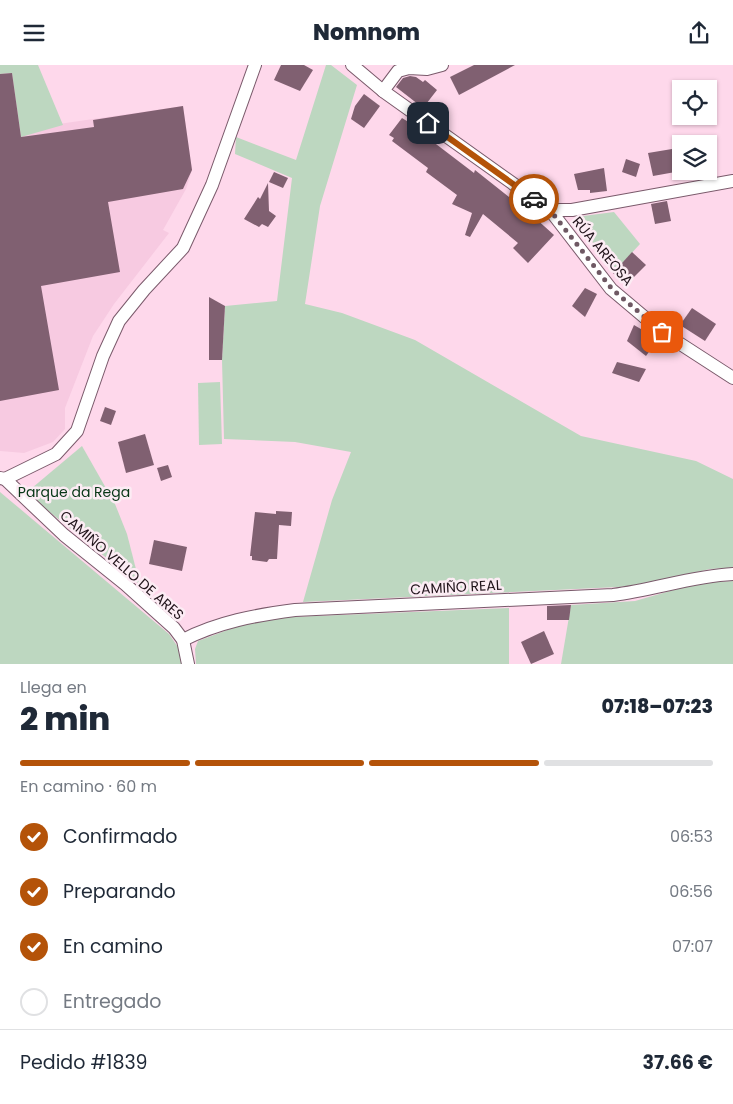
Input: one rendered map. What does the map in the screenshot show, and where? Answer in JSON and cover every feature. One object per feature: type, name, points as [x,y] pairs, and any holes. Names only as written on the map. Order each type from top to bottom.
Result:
[{"type":"street","points":[[2,478],[56,455],[77,431],[103,356],[119,321],[144,290],[183,248],[212,185],[255,65]]},
{"type":"street","name":"RÚA AREOSA","points":[[352,65],[383,91],[550,210],[612,289],[662,332],[733,378]]},
{"type":"street","points":[[383,91],[398,71],[409,68],[427,69],[442,65]]},
{"type":"street","points":[[550,210],[572,210],[733,181]]},
{"type":"street","name":"CAMIÑO VELLO DE ARES","points":[[2,478],[64,535],[125,584],[174,628],[183,640],[188,664]]},
{"type":"street","name":"CAMIÑO REAL","points":[[183,640],[201,631],[262,614],[295,610],[613,595],[634,593],[713,575],[733,574]]},
{"type":"shaded area","points":[[0,65],[21,65],[31,128],[183,106],[192,170],[186,189],[163,230],[169,233],[114,304],[93,336],[65,408],[65,429],[53,442],[24,453],[0,451]]},
{"type":"green space","points":[[0,65],[38,65],[63,125],[21,137],[12,73],[0,74]]},
{"type":"green space","points":[[326,65],[331,65],[357,85],[320,206],[305,304],[342,313],[415,340],[581,436],[696,461],[733,479],[733,568],[710,569],[639,586],[303,602],[332,500],[351,452],[295,442],[224,439],[222,360],[225,306],[277,301],[292,178],[235,154],[236,137],[296,160]]},
{"type":"green space","points":[[614,212],[640,244],[613,273],[609,261],[580,228],[579,222],[583,216]]},
{"type":"green space","points":[[220,382],[222,444],[199,445],[198,383]]},
{"type":"green space","name":"Parque da Rega","points":[[82,446],[115,504],[127,534],[140,585],[26,493]]},
{"type":"green space","points":[[0,492],[169,634],[180,650],[182,664],[0,664]]},
{"type":"green space","points":[[733,581],[733,664],[561,664],[571,605],[635,601],[698,583]]},
{"type":"green space","points":[[509,608],[509,664],[196,664],[195,649],[198,641],[254,620]]},
{"type":"building","points":[[281,65],[304,65],[313,70],[300,91],[274,80]]},
{"type":"building","points":[[474,65],[515,65],[459,95],[450,77]]},
{"type":"building","points":[[12,73],[21,137],[94,127],[93,120],[183,106],[192,170],[183,189],[108,202],[120,272],[41,286],[59,390],[0,401],[0,74]]},
{"type":"building","points":[[416,77],[423,82],[425,80],[437,90],[423,108],[396,87],[403,78]]},
{"type":"building","points":[[364,94],[380,106],[364,128],[351,119],[355,106]]},
{"type":"building","points":[[402,118],[434,138],[432,141],[474,173],[475,170],[509,197],[512,194],[536,214],[534,217],[554,235],[528,263],[513,248],[518,243],[483,214],[470,237],[465,235],[472,213],[452,204],[457,195],[426,172],[428,168],[392,141],[394,138],[389,135]]},
{"type":"building","points":[[672,149],[672,173],[653,176],[648,153]]},
{"type":"building","points":[[626,159],[640,164],[636,177],[622,172]]},
{"type":"building","points":[[604,168],[607,191],[590,193],[590,190],[578,190],[574,174]]},
{"type":"building","points":[[274,172],[288,178],[283,188],[269,182]]},
{"type":"building","points":[[268,183],[269,211],[276,216],[268,227],[262,224],[259,227],[244,219],[258,197],[260,199]]},
{"type":"building","points":[[667,201],[671,221],[655,224],[651,204]]},
{"type":"building","points":[[632,252],[646,265],[626,285],[613,273]]},
{"type":"building","points":[[585,288],[597,294],[585,317],[572,306]]},
{"type":"building","points":[[209,297],[225,306],[222,360],[209,360]]},
{"type":"building","points":[[692,308],[716,324],[705,341],[680,325]]},
{"type":"building","points":[[634,325],[658,339],[646,356],[627,341]]},
{"type":"building","points":[[617,362],[646,369],[639,382],[612,373]]},
{"type":"building","points":[[105,407],[116,411],[111,425],[100,421]]},
{"type":"building","points":[[145,434],[154,465],[126,473],[118,442]]},
{"type":"building","points":[[168,465],[172,477],[161,481],[157,468]]},
{"type":"building","points":[[276,511],[292,512],[291,526],[279,525],[277,559],[269,559],[267,562],[252,560],[252,556],[250,556],[255,512],[276,514]]},
{"type":"building","points":[[154,540],[187,547],[182,571],[149,564]]},
{"type":"building","points":[[571,605],[569,620],[547,620],[547,606]]},
{"type":"building","points":[[544,631],[554,654],[531,664],[521,642]]},
{"type":"way so far","points":[[534,199],[550,210],[612,289],[662,332]]},
{"type":"route","points":[[428,123],[534,199]]}]
